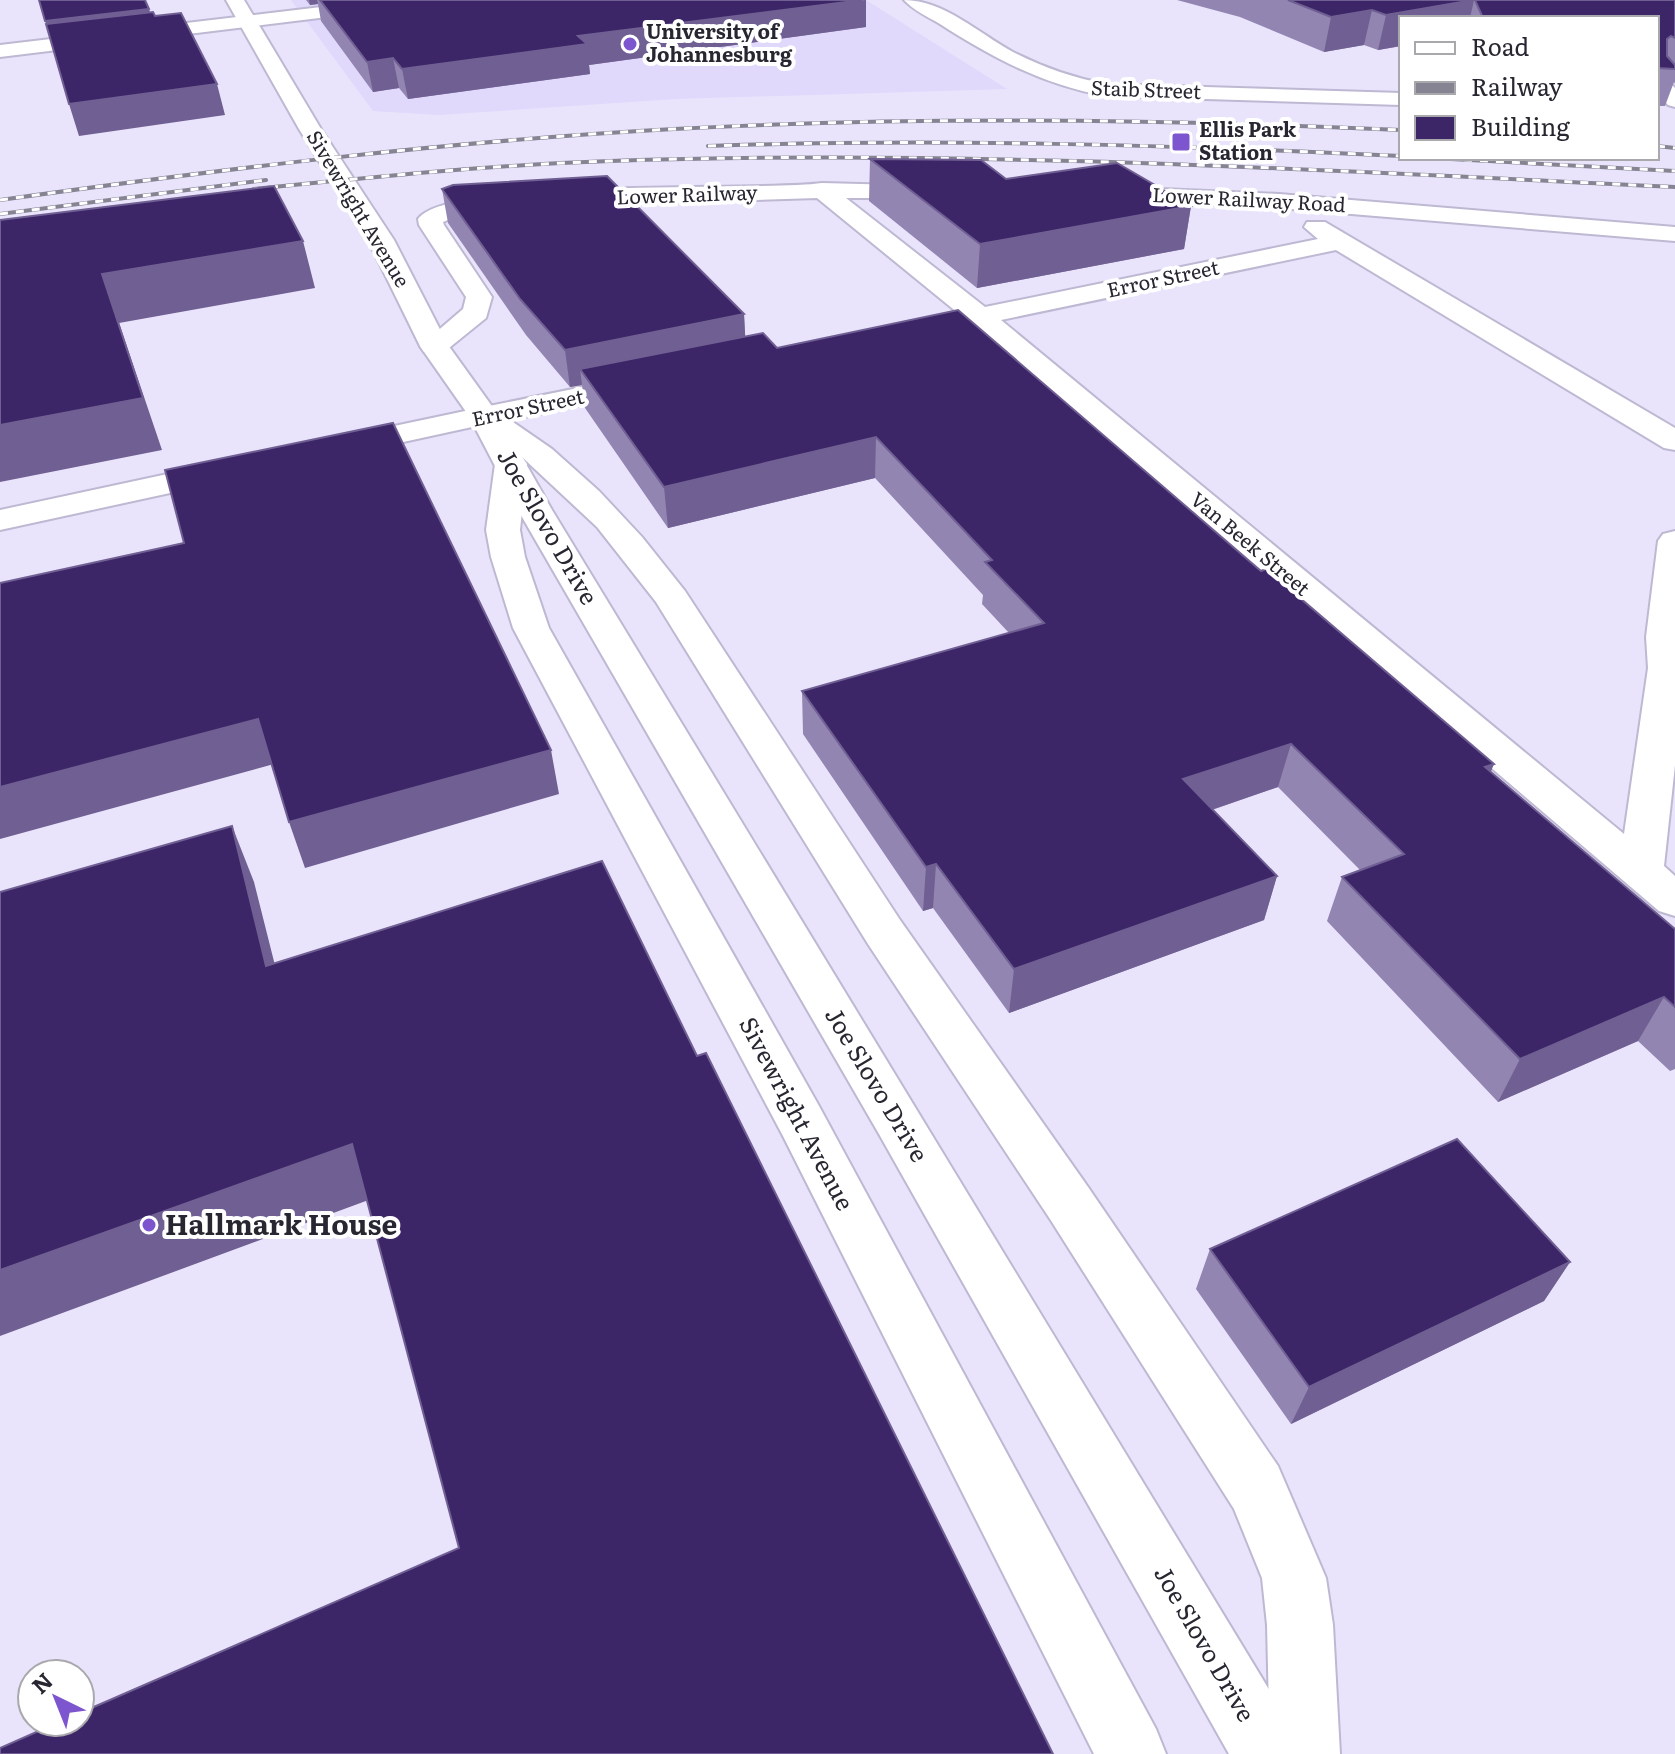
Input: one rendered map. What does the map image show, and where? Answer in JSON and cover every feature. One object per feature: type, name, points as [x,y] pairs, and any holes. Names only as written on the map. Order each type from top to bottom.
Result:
[{"type":"street","name":"Sivewright Avenue","points":[[235,0],[310,129],[381,240],[434,346],[484,416]]},
{"type":"street","points":[[0,51],[425,0]]},
{"type":"street","name":"Staib Street","points":[[913,0],[1032,70],[1067,84],[1106,90],[1399,99]]},
{"type":"street","points":[[1659,85],[1672,113]]},
{"type":"street","points":[[822,190],[954,191]]},
{"type":"street","name":"Lower Railway","points":[[434,346],[476,312],[479,297],[464,270],[432,231],[430,219],[437,214],[483,204],[822,190]]},
{"type":"street","name":"Van Beek Street","points":[[822,190],[979,316],[1675,900]]},
{"type":"street","name":"Lower Railway Road","points":[[1092,193],[1279,201],[1675,234]]},
{"type":"street","points":[[1279,201],[1338,242],[1675,441]]},
{"type":"street","name":"Error Street","points":[[933,326],[1338,242]]},
{"type":"street","name":"Error Street","points":[[312,453],[670,379]]},
{"type":"street","points":[[484,416],[555,464],[633,546],[672,599],[884,932],[1069,1203],[1256,1488],[1294,1578],[1300,1625],[1305,1754]]},
{"type":"street","name":"Joe Slovo Drive","points":[[484,416],[535,510],[1268,1754]]},
{"type":"street","name":"Sivewright Avenue","points":[[511,464],[503,530],[508,557],[531,628],[801,1121],[1131,1754]]},
{"type":"street","points":[[0,520],[250,466]]},
{"type":"street","points":[[1641,872],[1667,668],[1664,637],[1675,541]]},
{"type":"shaded area","name":"University of Johannesburg","points":[[291,0],[866,0],[1007,89],[676,99],[439,115],[373,111]]},
{"type":"building","points":[[39,0],[145,0],[149,9],[45,21]]},
{"type":"building","points":[[320,0],[862,0],[578,36],[587,44],[402,69],[393,58],[367,62]]},
{"type":"building","points":[[1288,0],[1473,0],[1386,15],[1372,10],[1331,17]]},
{"type":"building","points":[[1475,0],[1675,0],[1675,38],[1671,36],[1667,39],[1667,56],[1675,69],[1659,68],[1659,16],[1482,16]]},
{"type":"building","points":[[153,12],[155,16],[181,13],[217,84],[69,104],[46,24]]},
{"type":"building","points":[[870,159],[981,160],[1006,179],[1117,163],[1191,206],[980,244]]},
{"type":"building","points":[[607,176],[744,314],[565,350],[520,299],[442,189],[453,185]]},
{"type":"building","points":[[274,186],[303,241],[102,274],[143,398],[0,425],[0,220]]},
{"type":"building","points":[[958,310],[1261,571],[1266,569],[1494,764],[1485,767],[1675,929],[1675,1007],[1664,997],[1520,1059],[1342,877],[1404,854],[1291,744],[1183,779],[1277,876],[1014,969],[936,864],[926,867],[802,691],[1044,623],[985,562],[992,560],[876,437],[664,487],[580,369],[763,333],[777,348]]},
{"type":"building","points":[[393,423],[551,750],[289,822],[258,719],[0,787],[0,583],[184,543],[165,470]]},
{"type":"building","points":[[232,826],[266,966],[602,861],[697,1056],[706,1053],[1053,1754],[0,1754],[0,1748],[23,1738],[96,1738],[96,1706],[459,1548],[352,1144],[0,1270],[0,892]]},
{"type":"building","points":[[1457,1139],[1570,1262],[1309,1387],[1210,1249]]},
{"type":"railway","points":[[0,200],[336,157],[674,129],[856,122],[1038,120],[1399,130]]},
{"type":"railway","points":[[708,146],[1054,144],[1399,156]]},
{"type":"railway","points":[[1659,146],[1675,148]]},
{"type":"railway","points":[[254,189],[565,163],[743,158],[1142,163],[1675,187]]},
{"type":"railway","points":[[1469,160],[1675,171]]},
{"type":"railway","points":[[0,214],[266,180]]},
{"type":"place","name":"University of Johannesburg","points":[[630,44]]},
{"type":"place","name":"Ellis Park Station","points":[[1181,142]]},
{"type":"place","name":"Hallmark House","points":[[149,1225]]}]
